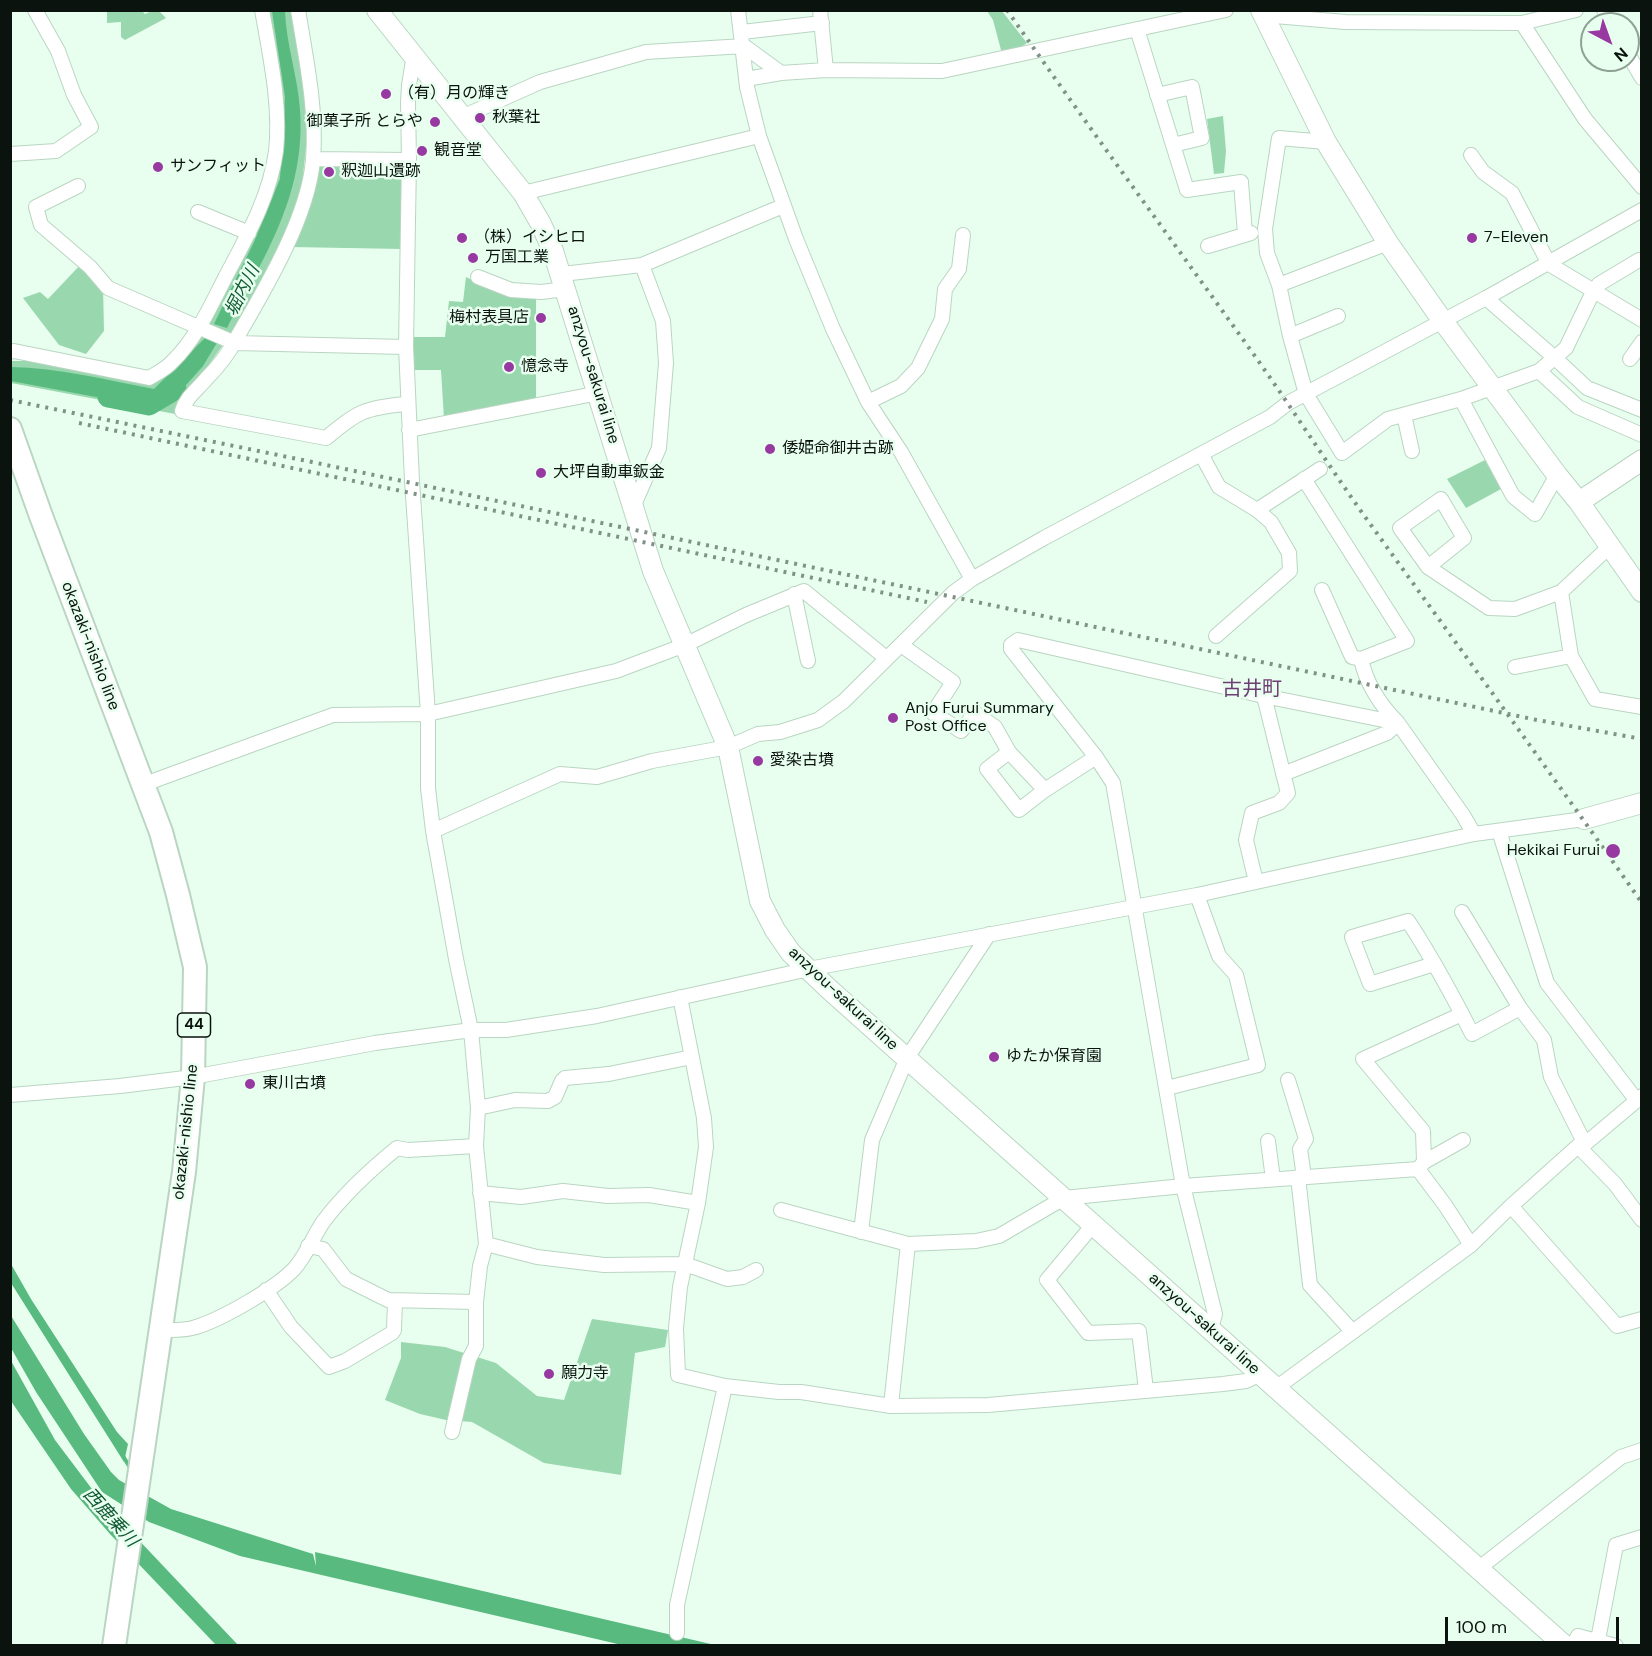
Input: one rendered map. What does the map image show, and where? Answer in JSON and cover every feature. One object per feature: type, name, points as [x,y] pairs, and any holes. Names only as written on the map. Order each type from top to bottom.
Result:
[{"type":"main road","name":"anzyou-sakurai line","points":[[377,10],[523,193],[541,224],[564,282],[653,571],[728,747],[760,901],[790,953],[1565,1646]]},
{"type":"main road","points":[[1262,13],[1326,142],[1388,243],[1442,320],[1557,475],[1579,501],[1641,592]]},
{"type":"main road","name":"okazaki-nishio line","points":[[10,429],[160,832],[195,968],[193,1077],[184,1172],[114,1646]]},
{"type":"main road","points":[[1579,501],[1641,460]]},
{"type":"main road","points":[[1584,819],[1641,803]]},
{"type":"street","points":[[10,154],[56,151],[91,127],[74,95],[58,51],[35,10]]},
{"type":"street","points":[[10,352],[149,378],[172,363],[200,327],[267,193],[276,151],[273,72],[262,10]]},
{"type":"street","points":[[298,10],[310,86],[313,159],[302,207],[286,244],[235,343],[208,378],[185,401],[182,411],[326,438],[359,413],[373,407],[405,404]]},
{"type":"street","points":[[738,10],[746,79],[759,136],[783,206],[833,329],[868,402],[901,452],[972,579]]},
{"type":"street","points":[[746,79],[781,73],[826,70],[942,71],[1226,10]]},
{"type":"street","points":[[1262,13],[1345,22],[1522,23],[1576,10]]},
{"type":"street","points":[[462,117],[540,82],[646,52],[743,39],[821,17],[826,70]]},
{"type":"street","points":[[1522,23],[1585,119],[1641,187]]},
{"type":"street","points":[[1137,29],[1187,190],[1241,182],[1245,234]]},
{"type":"street","points":[[743,39],[752,50],[781,73]]},
{"type":"street","points":[[414,55],[408,103],[406,347],[428,714],[428,788],[433,831],[471,1030],[478,1108],[476,1146],[486,1244],[480,1266],[476,1302],[476,1346],[469,1359],[452,1432]]},
{"type":"street","points":[[1157,95],[1192,87],[1202,138],[1173,146]]},
{"type":"street","points":[[523,193],[759,136]]},
{"type":"street","points":[[1326,142],[1279,138],[1265,229],[1267,253],[1279,285],[1306,394],[1342,453],[1388,419],[1461,399],[1539,371],[1566,348],[1599,284],[1639,260]]},
{"type":"street","points":[[1471,155],[1483,172],[1512,193],[1549,264],[1641,320]]},
{"type":"street","points":[[313,159],[409,160]]},
{"type":"street","points":[[78,186],[36,207],[41,225],[90,267],[108,288],[235,343],[406,347]]},
{"type":"street","points":[[478,277],[511,290],[541,292],[564,282],[642,265],[783,206]]},
{"type":"street","points":[[433,831],[560,774],[597,777],[652,761],[728,747],[758,734],[780,732],[818,720],[844,700],[953,593],[972,579],[1270,417],[1306,394],[1549,264],[1641,210]]},
{"type":"street","points":[[198,212],[249,233]]},
{"type":"street","points":[[1208,246],[1265,229]]},
{"type":"street","points":[[868,402],[901,386],[918,368],[942,319],[945,289],[959,269],[963,235]]},
{"type":"street","points":[[1279,285],[1388,243]]},
{"type":"street","points":[[633,507],[659,448],[666,363],[663,321],[642,265]]},
{"type":"street","points":[[1486,298],[1555,357],[1587,388],[1641,410]]},
{"type":"street","points":[[1290,336],[1338,316]]},
{"type":"street","points":[[1630,359],[1641,342]]},
{"type":"street","points":[[1539,371],[1578,407],[1641,435]]},
{"type":"street","points":[[410,430],[599,393]]},
{"type":"street","points":[[1461,399],[1513,496],[1535,514],[1557,475]]},
{"type":"street","points":[[1404,415],[1412,451]]},
{"type":"street","points":[[1201,454],[1218,488],[1257,510],[1271,522],[1289,553],[1290,571],[1216,636]]},
{"type":"street","points":[[1257,510],[1320,470]]},
{"type":"street","points":[[1304,479],[1407,641],[1361,659],[1352,657],[1322,590]]},
{"type":"street","points":[[1428,567],[1464,538],[1441,499],[1400,528],[1428,567],[1489,608],[1515,609],[1561,592],[1609,547]]},
{"type":"street","points":[[142,785],[333,715],[428,714],[616,671],[686,645],[746,615],[804,591],[886,658]]},
{"type":"street","points":[[1561,592],[1571,656],[1595,699],[1641,708]]},
{"type":"street","points":[[794,594],[807,661]]},
{"type":"street","points":[[1211,1329],[1215,1314],[1183,1186],[1113,783],[1096,757],[1011,648],[1018,640],[1264,696],[1398,723]]},
{"type":"street","points":[[901,645],[953,682],[933,713],[961,731],[975,713],[994,727],[1009,752],[1045,790]]},
{"type":"street","points":[[1515,667],[1571,656]]},
{"type":"street","points":[[1361,659],[1364,674],[1387,712],[1398,723],[1474,834]]},
{"type":"street","points":[[1256,882],[1246,840],[1252,813],[1279,803],[1288,793],[1264,696]]},
{"type":"street","points":[[1283,774],[1387,733],[1398,723]]},
{"type":"street","points":[[1009,752],[987,769],[1019,810],[1096,757]]},
{"type":"street","points":[[10,1095],[120,1086],[193,1077],[375,1043],[471,1030],[506,1030],[587,1018],[809,969],[1197,895],[1474,834],[1584,819]]},
{"type":"street","points":[[1276,1388],[1471,1245],[1510,1206],[1639,1099],[1547,983],[1499,831]]},
{"type":"street","points":[[1167,1088],[1258,1065],[1236,975],[1219,956],[1197,895]]},
{"type":"street","points":[[1462,912],[1520,1008],[1544,1040],[1551,1077],[1581,1145],[1615,1184],[1641,1220]]},
{"type":"street","points":[[1434,964],[1370,984],[1352,937],[1408,921],[1434,964],[1472,1034],[1520,1008]]},
{"type":"street","points":[[861,1232],[872,1140],[907,1058],[989,934]]},
{"type":"street","points":[[680,998],[704,1118],[706,1147],[698,1203],[682,1273],[676,1329],[678,1375],[725,1386],[801,1392],[891,1406],[988,1405],[1246,1381],[1261,1374]]},
{"type":"street","points":[[1462,1014],[1363,1059],[1423,1131],[1421,1165],[1471,1245]]},
{"type":"street","points":[[478,1108],[515,1100],[548,1101],[555,1097],[565,1078],[609,1074],[692,1057]]},
{"type":"street","points":[[1288,1080],[1306,1138],[1300,1149],[1311,1285],[1352,1331]]},
{"type":"street","points":[[781,1210],[908,1244],[976,1241],[999,1236],[1064,1198],[1421,1165],[1463,1140]]},
{"type":"street","points":[[1268,1141],[1273,1179]]},
{"type":"street","points":[[160,1330],[195,1328],[227,1313],[281,1281],[294,1268],[338,1204],[372,1168],[397,1148],[408,1150],[476,1146]]},
{"type":"street","points":[[480,1193],[521,1197],[563,1191],[608,1196],[649,1195],[698,1203]]},
{"type":"street","points":[[1510,1206],[1617,1326],[1641,1319]]},
{"type":"street","points":[[1093,1225],[1047,1280],[1088,1334],[1140,1330],[1146,1390]]},
{"type":"street","points":[[486,1244],[537,1257],[604,1265],[685,1264],[727,1279],[743,1277],[756,1270]]},
{"type":"street","points":[[891,1406],[908,1244]]},
{"type":"street","points":[[308,1246],[323,1249],[346,1279],[388,1300],[476,1302]]},
{"type":"street","points":[[266,1290],[291,1328],[329,1367],[345,1361],[392,1333],[395,1301]]},
{"type":"street","points":[[677,1633],[677,1605],[725,1386]]},
{"type":"street","points":[[1478,1569],[1622,1457],[1641,1450]]},
{"type":"street","points":[[1598,1640],[1616,1545],[1641,1537]]},
{"type":"street","points":[[1572,1646],[1578,1636],[1616,1646]]},
{"type":"shaded area","points":[[107,11],[142,11],[145,14],[159,11],[166,18],[125,40],[121,37],[121,22],[107,23]]},
{"type":"shaded area","points":[[266,11],[294,11],[306,84],[308,130],[301,193],[279,249],[233,331],[198,380],[178,399],[175,414],[11,383],[10,361],[33,361],[166,374],[274,188]]},
{"type":"shaded area","points":[[987,11],[1002,11],[1027,43],[1018,49],[1001,50],[993,20]]},
{"type":"shaded area","points":[[1223,116],[1226,151],[1224,173],[1214,174],[1207,119]]},
{"type":"shaded area","points":[[404,162],[403,249],[290,247],[317,167],[322,163]]},
{"type":"shaded area","points":[[82,263],[103,286],[104,331],[86,354],[59,345],[23,298],[40,292],[48,299]]},
{"type":"shaded area","points":[[466,277],[500,294],[536,298],[536,401],[444,419],[441,370],[413,370],[413,337],[445,337],[449,301],[463,302]]},
{"type":"shaded area","points":[[1485,460],[1501,489],[1466,508],[1447,479]]},
{"type":"shaded area","points":[[592,1319],[668,1330],[665,1347],[635,1353],[621,1475],[544,1463],[472,1422],[446,1420],[420,1414],[385,1400],[401,1358],[401,1342],[445,1347],[496,1363],[537,1396],[564,1400]]},
{"type":"water","points":[[272,11],[285,11],[287,36],[297,85],[300,141],[296,170],[280,224],[227,328],[214,324],[254,242],[280,179],[285,97]]},
{"type":"water","points":[[207,336],[218,341],[203,366],[173,397],[158,404],[112,400],[11,381],[10,367],[83,375],[154,389]]},
{"type":"water","points":[[11,1264],[117,1432],[128,1444],[124,1462],[11,1283]]},
{"type":"water","points":[[10,1314],[84,1434],[111,1472],[119,1480],[171,1509],[313,1554],[316,1566],[315,1552],[715,1645],[622,1645],[240,1556],[149,1522],[102,1492],[36,1392],[11,1348]]},
{"type":"water","name":"西鹿乗川","points":[[10,1359],[55,1440],[98,1497],[238,1645],[216,1645],[110,1534],[71,1489],[11,1401]]},
{"type":"waterway","name":"堀内川","points":[[108,397],[149,405],[176,389]]},
{"type":"waterway","points":[[123,1456],[132,1471]]},
{"type":"railway","points":[[1007,10],[1257,359],[1363,514],[1642,903]]},
{"type":"railway","points":[[10,400],[1537,720],[1642,739]]},
{"type":"railway","points":[[79,423],[927,602]]},
{"type":"place","name":"（有）月の輝き","points":[[386,94]]},
{"type":"place","name":"秋葉社","points":[[480,118]]},
{"type":"place","name":"御菓子所 とらや","points":[[435,122]]},
{"type":"place","name":"観音堂","points":[[422,151]]},
{"type":"place","name":"サンフィット","points":[[158,167]]},
{"type":"place","name":"釈迦山遺跡","points":[[329,172]]},
{"type":"place","name":"（株）イシヒロ","points":[[462,238]]},
{"type":"place","name":"7-Eleven","points":[[1472,238]]},
{"type":"place","name":"万国工業","points":[[473,258]]},
{"type":"place","name":"梅村表具店","points":[[541,318]]},
{"type":"place","name":"憶念寺","points":[[509,367]]},
{"type":"place","name":"倭姫命御井古跡","points":[[770,449]]},
{"type":"place","name":"大坪自動車鈑金","points":[[541,473]]},
{"type":"place","name":"Anjo Furui Summary Post Office","points":[[893,718]]},
{"type":"place","name":"愛染古墳","points":[[758,761]]},
{"type":"place","name":"Hekikai Furui","points":[[1613,851]]},
{"type":"place","name":"ゆたか保育園","points":[[994,1057]]},
{"type":"place","name":"東川古墳","points":[[250,1084]]},
{"type":"place","name":"願力寺","points":[[549,1374]]},
{"type":"district","name":"古井町","points":[[1252,690]]}]
